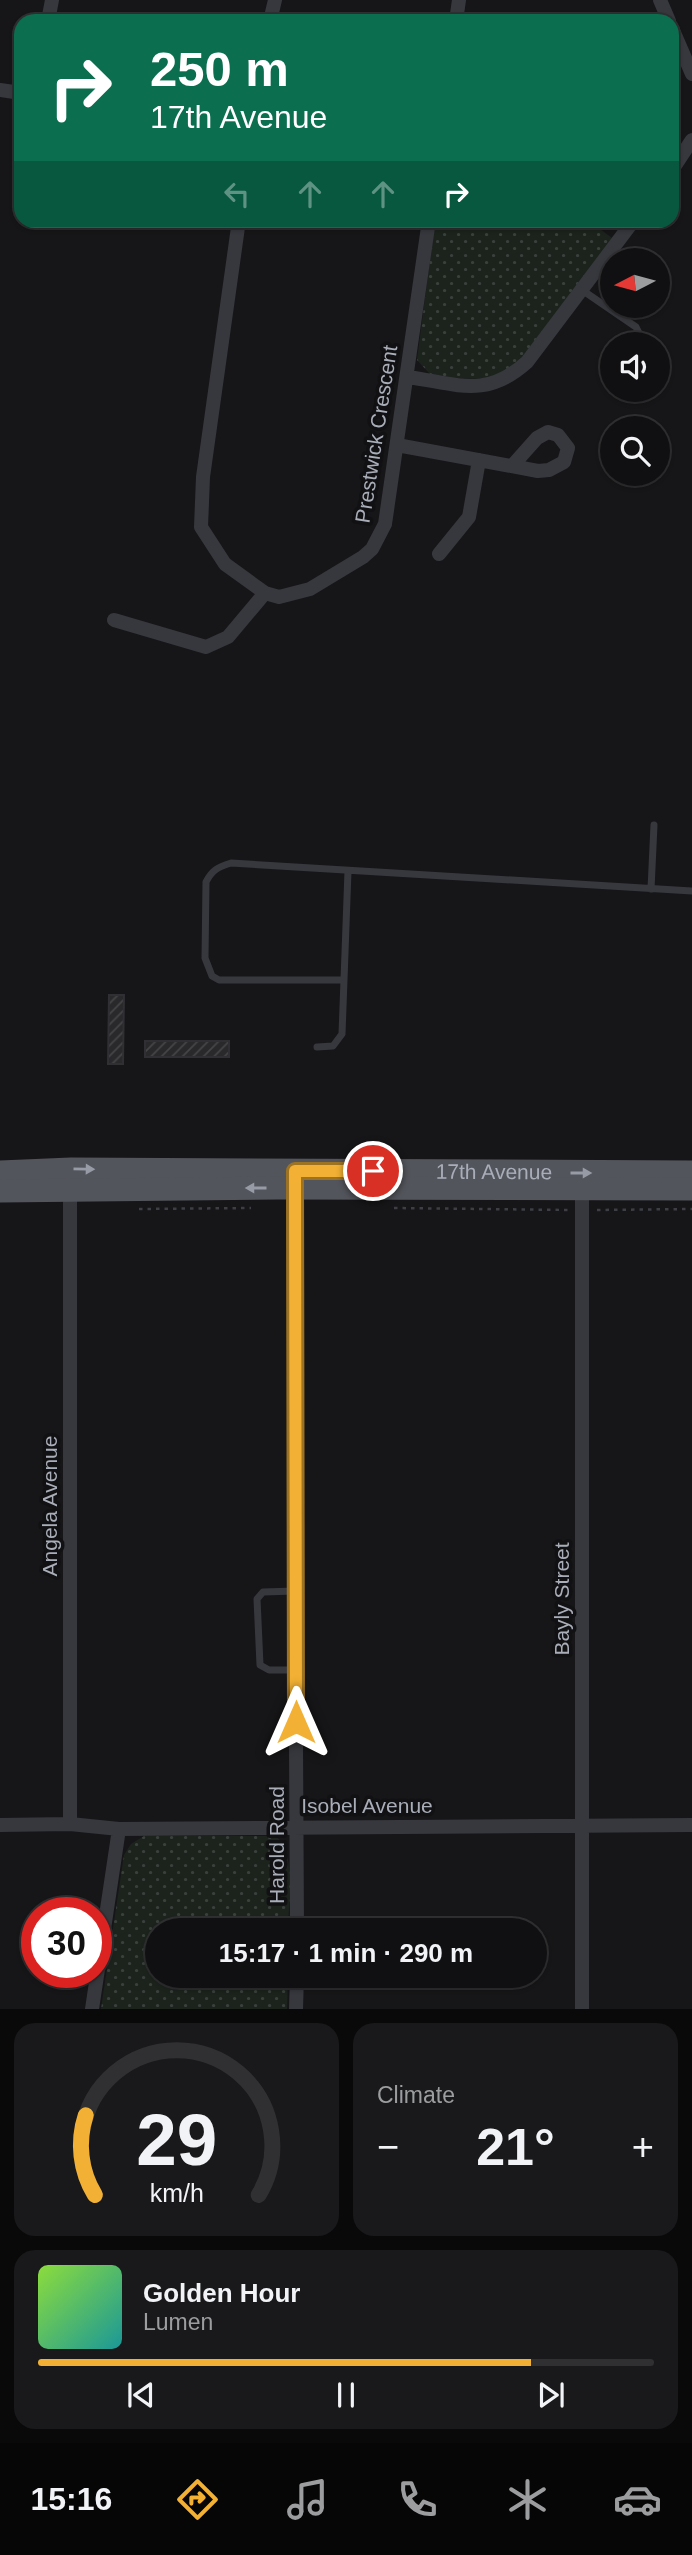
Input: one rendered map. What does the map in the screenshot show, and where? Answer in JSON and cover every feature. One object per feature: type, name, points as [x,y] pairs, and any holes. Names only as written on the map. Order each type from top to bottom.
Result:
[{"type":"main road","name":"17th Avenue","points":[[0,1172],[71,1169],[294,1179],[582,1200],[692,1189]]},
{"type":"main road","name":"17th Avenue","points":[[0,1191],[294,1179],[692,1172]]},
{"type":"street","points":[[679,44],[692,74]]},
{"type":"street","points":[[679,160],[692,140]]},
{"type":"street","points":[[114,620],[206,647],[228,637],[265,593],[225,564],[201,527],[202,486],[238,228]]},
{"type":"street","name":"Prestwick Crescent","points":[[265,593],[279,597],[297,595],[372,548],[385,524],[428,228]]},
{"type":"street","points":[[408,377],[478,387],[495,384],[527,362],[628,228]]},
{"type":"street","points":[[397,445],[512,466]]},
{"type":"street","points":[[439,554],[469,517],[478,460]]},
{"type":"street","name":"Harold Road","points":[[294,1179],[297,1918]]},
{"type":"street","name":"Angela Avenue","points":[[70,1189],[70,1824]]},
{"type":"street","name":"Bayly Street","points":[[582,1200],[582,2009]]},
{"type":"street","name":"Isobel Avenue","points":[[0,1825],[70,1824],[119,1829],[692,1825]]},
{"type":"street","points":[[92,2009],[119,1829]]},
{"type":"street","points":[[296,2009],[297,1988]]},
{"type":"lane","points":[[582,290],[636,327],[638,332]]},
{"type":"lane","points":[[651,889],[654,825]]},
{"type":"lane","points":[[344,980],[219,980],[212,976],[205,958],[206,882],[216,868],[231,863],[692,891]]},
{"type":"lane","points":[[317,1047],[333,1046],[339,1041],[348,871]]},
{"type":"lane","points":[[295,1591],[263,1592],[257,1599],[260,1665],[269,1670],[295,1670]]},
{"type":"path","points":[[389,1208],[582,1200],[692,1209]]},
{"type":"path","points":[[139,1209],[256,1208]]},
{"type":"shaded area","points":[[434,228],[598,228],[612,238],[605,248],[600,248],[600,254],[520,364],[510,371],[488,378],[454,378],[430,374],[417,360]]},
{"type":"shaded area","points":[[144,1836],[275,1836],[282,1843],[289,1865],[288,1918],[145,1918],[145,1988],[288,1988],[287,2009],[101,2009],[104,1988],[112,1988],[112,1935],[124,1855],[131,1844]]},
{"type":"building","points":[[109,995],[124,995],[123,1064],[108,1064]]},
{"type":"building","points":[[145,1041],[229,1041],[229,1057],[145,1057]]},
{"type":"route","points":[[296,1722],[295,1171],[373,1171]]}]
